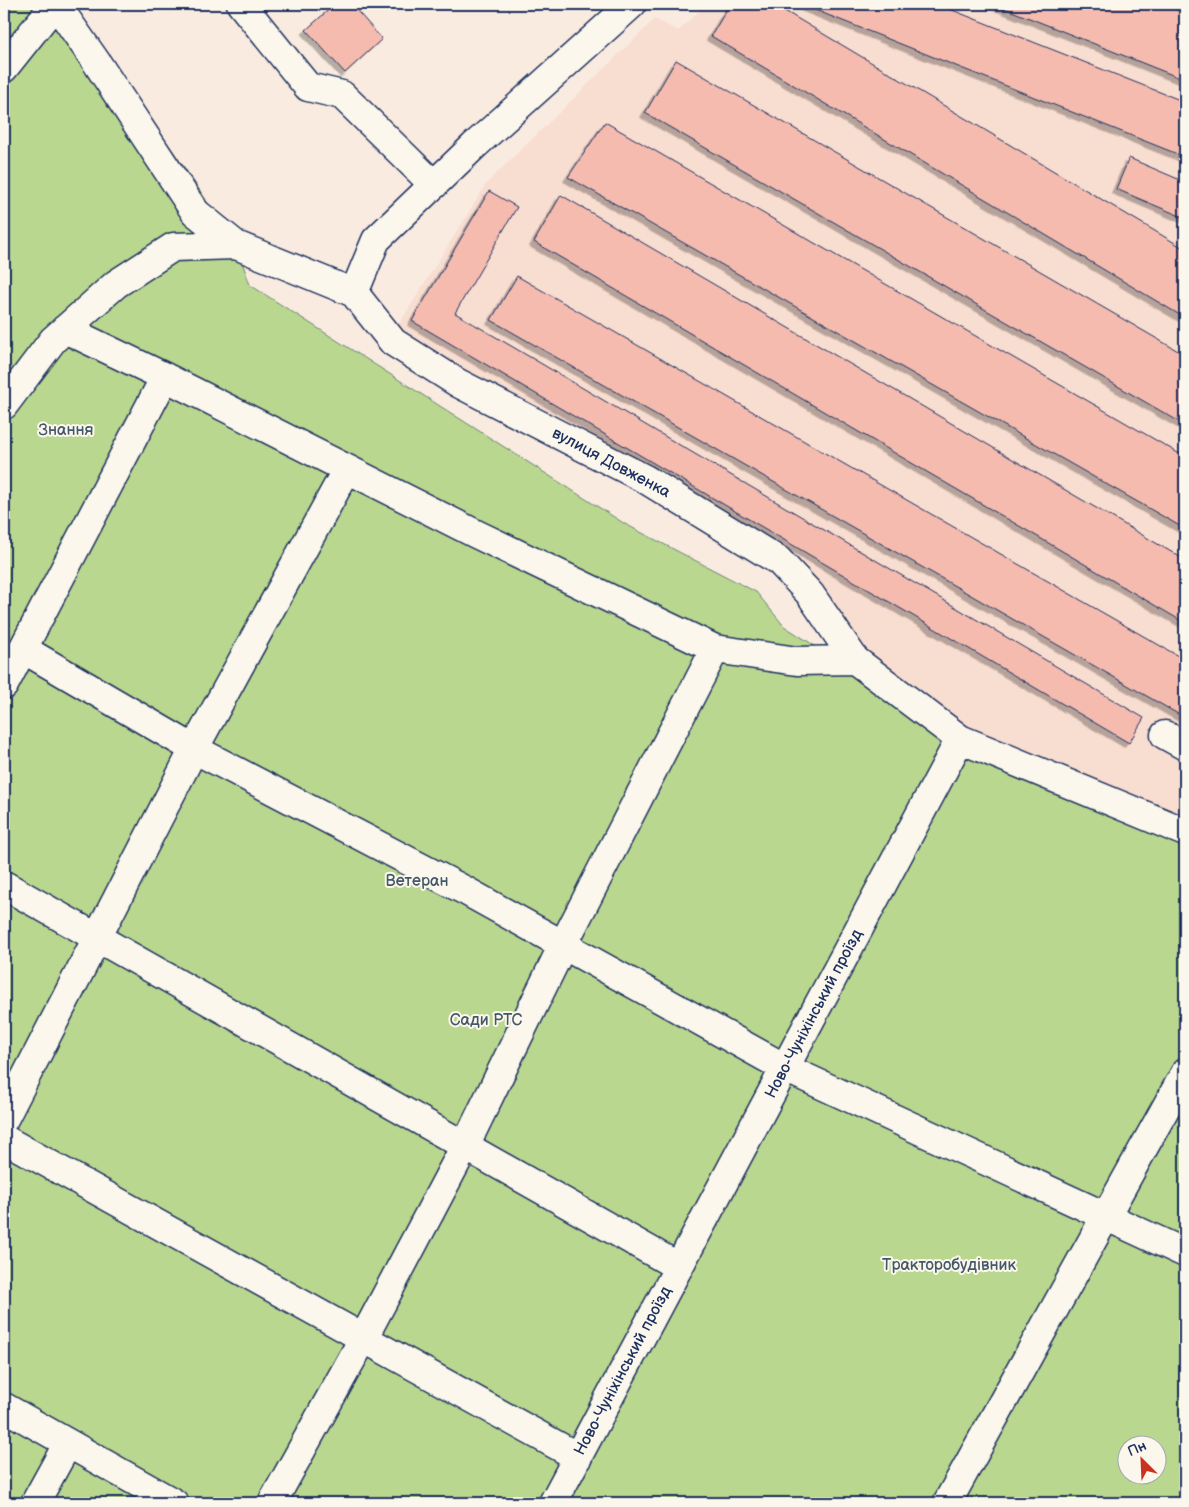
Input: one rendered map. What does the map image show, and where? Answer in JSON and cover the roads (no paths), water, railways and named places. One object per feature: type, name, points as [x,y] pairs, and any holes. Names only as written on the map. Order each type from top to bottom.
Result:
[{"type":"street","points":[[4,68],[56,4],[101,68],[195,212],[236,245],[354,294],[376,240],[474,146],[632,4]]},
{"type":"street","points":[[241,4],[308,87],[342,95],[434,185]]},
{"type":"street","points":[[4,406],[53,340],[116,284],[173,247],[236,245]]},
{"type":"street","name":"вулиця Довженка","points":[[354,294],[393,342],[458,383],[645,479],[779,561],[810,594],[855,660],[960,739]]},
{"type":"street","points":[[65,330],[165,377],[476,534],[715,649],[797,661],[855,660]]},
{"type":"street","points":[[4,685],[165,377]]},
{"type":"street","points":[[4,1119],[194,750],[347,469]]},
{"type":"street","points":[[23,649],[194,750],[466,890],[785,1068],[1185,1253]]},
{"type":"street","points":[[272,1503],[364,1338],[465,1146],[564,945],[715,649]]},
{"type":"street","points":[[960,739],[1185,832]]},
{"type":"street","name":"Ново-Чуніхінський проїзд","points":[[553,1503],[960,739]]},
{"type":"street","points":[[4,885],[679,1267]]},
{"type":"street","points":[[946,1503],[1185,1073]]},
{"type":"street","points":[[4,1139],[578,1457]]},
{"type":"street","points":[[4,1407],[174,1503]]},
{"type":"street","points":[[35,1503],[68,1443]]},
{"type":"park label","name":"Знання","points":[[66,430]]},
{"type":"park label","name":"Ветеран","points":[[417,881]]},
{"type":"park label","name":"Сади РТС","points":[[486,1020]]},
{"type":"park label","name":"Тракторобудівник","points":[[949,1265]]}]
